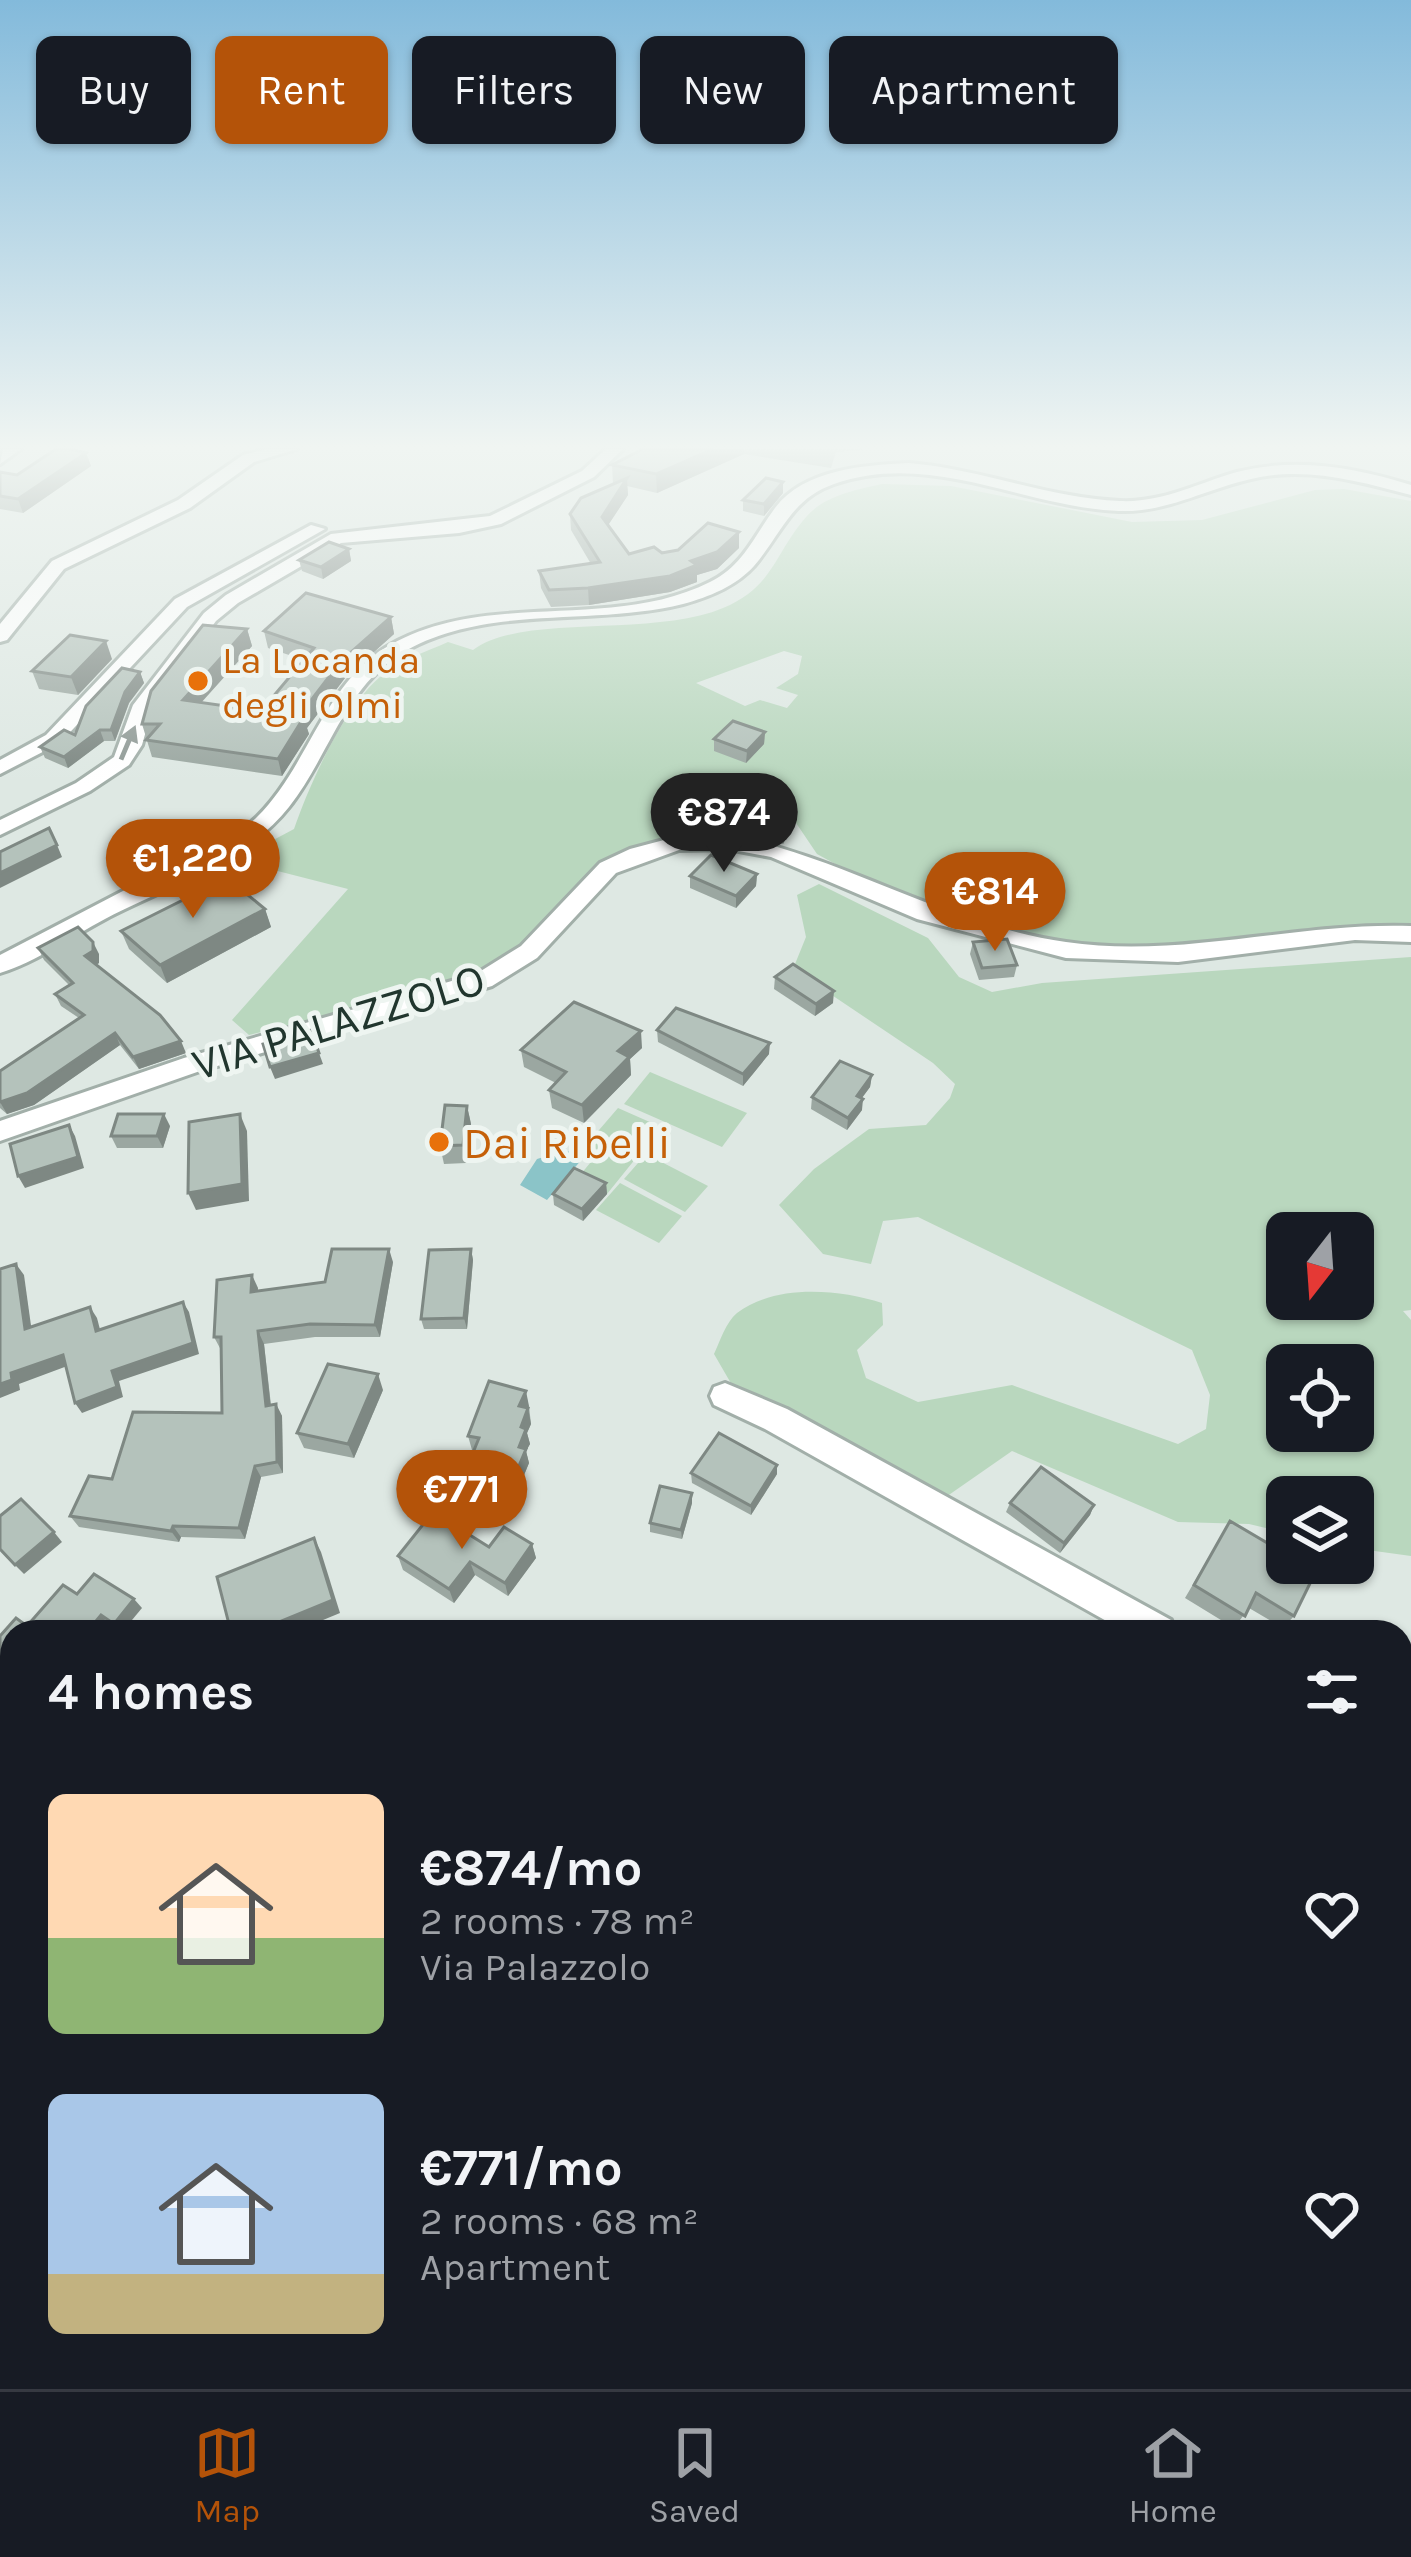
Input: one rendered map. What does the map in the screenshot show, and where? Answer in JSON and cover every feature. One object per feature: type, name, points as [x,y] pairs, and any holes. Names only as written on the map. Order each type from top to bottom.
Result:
[{"type":"street","points":[[0,636],[58,565],[67,560]]},
{"type":"street","points":[[0,768],[53,740],[182,603],[258,560]]},
{"type":"street","points":[[0,828],[75,792],[122,760],[146,702],[214,612],[298,560]]},
{"type":"street","points":[[0,965],[259,827],[292,789],[350,688],[399,647],[482,621],[636,607],[696,594],[749,560]]},
{"type":"street","name":"VIA PALAZZOLO","points":[[0,1131],[193,1064],[484,980],[537,944],[608,868],[680,843],[728,842],[776,850],[925,914],[1066,950],[1178,954],[1355,932],[1411,934]]},
{"type":"street","points":[[724,1396],[764,1412],[1137,1620]]},
{"type":"green space","points":[[776,560],[1411,560],[1411,929],[1348,927],[1171,949],[1096,948],[1028,938],[931,911],[868,882],[817,854],[790,814],[774,802],[755,803],[717,825],[603,861],[504,962],[457,984],[249,1035],[232,1020],[348,889],[258,866],[264,845],[294,829],[341,726],[381,676],[448,642],[473,650],[522,632],[694,617],[740,599],[764,579]],"holes":[[[784,651],[802,656],[798,674],[776,688],[798,695],[787,708],[760,700],[745,706],[696,683]]]},
{"type":"green space","points":[[819,884],[928,938],[959,977],[992,992],[1042,983],[1411,957],[1411,1310],[1403,1311],[1411,1320],[1411,1556],[1374,1551],[1374,1476],[1266,1476],[1266,1528],[1178,1522],[1012,1451],[943,1499],[736,1392],[714,1354],[733,1317],[770,1297],[827,1292],[882,1303],[883,1325],[857,1350],[866,1378],[918,1402],[1012,1385],[1178,1444],[1206,1429],[1210,1395],[1192,1350],[918,1217],[883,1221],[871,1264],[823,1254],[779,1205],[814,1169],[869,1129],[926,1125],[950,1098],[955,1084],[933,1063],[793,969],[806,937],[797,895]]},
{"type":"green space","points":[[650,1072],[747,1113],[722,1147],[624,1104]]},
{"type":"green space","points":[[618,1108],[661,1127],[607,1194],[576,1180],[600,1151],[587,1144]]},
{"type":"green space","points":[[646,1154],[708,1186],[685,1212],[624,1179]]},
{"type":"green space","points":[[620,1183],[682,1216],[659,1243],[596,1210]]},
{"type":"water","points":[[556,1146],[583,1158],[547,1200],[520,1185],[537,1159]]},
{"type":"building","points":[[301,560],[331,560],[321,567]]},
{"type":"building","points":[[692,560],[697,565],[670,576],[549,590],[539,571],[600,562]]},
{"type":"building","points":[[306,593],[391,617],[341,661],[299,716],[304,717],[278,759],[146,740],[160,724],[142,724],[151,691],[203,625],[247,629],[183,700],[261,711],[314,648],[264,631]]},
{"type":"building","points":[[70,635],[106,641],[71,677],[32,671]]},
{"type":"building","points":[[122,668],[140,672],[125,692],[111,730],[100,730],[64,757],[40,747],[64,730],[75,735],[86,706]]},
{"type":"building","points":[[733,721],[765,732],[747,751],[714,739]]},
{"type":"building","points":[[756,805],[793,814],[784,832],[746,823]]},
{"type":"building","points":[[49,828],[57,845],[0,873],[0,852]]},
{"type":"building","points":[[711,855],[757,874],[736,896],[690,876]]},
{"type":"building","points":[[227,878],[265,909],[160,965],[121,931]]},
{"type":"building","points":[[78,927],[93,942],[93,951],[85,956],[160,1015],[181,1041],[133,1057],[115,1033],[27,1093],[0,1102],[0,1071],[84,1015],[55,994],[73,983],[38,948]]},
{"type":"building","points":[[1007,939],[1017,965],[982,968],[973,942]]},
{"type":"building","points":[[793,964],[834,991],[816,1004],[775,977]]},
{"type":"building","points":[[574,1002],[641,1031],[618,1051],[629,1057],[582,1105],[549,1090],[566,1072],[521,1050]]},
{"type":"building","points":[[676,1008],[770,1043],[743,1074],[657,1030]]},
{"type":"building","points":[[311,1030],[319,1053],[270,1067],[263,1044]]},
{"type":"building","points":[[840,1061],[872,1075],[857,1096],[863,1099],[848,1118],[812,1097]]},
{"type":"building","points":[[445,1105],[467,1106],[463,1145],[440,1146]]},
{"type":"building","points":[[118,1114],[164,1114],[157,1136],[111,1136]]},
{"type":"building","points":[[240,1114],[242,1184],[188,1193],[189,1122]]},
{"type":"building","points":[[69,1125],[78,1157],[18,1176],[10,1144]]},
{"type":"building","points":[[574,1168],[606,1183],[582,1209],[553,1194]]},
{"type":"building","points":[[332,1249],[389,1249],[375,1325],[310,1324],[258,1331],[266,1406],[276,1404],[277,1462],[255,1466],[239,1528],[173,1526],[171,1531],[70,1516],[89,1476],[112,1479],[133,1412],[222,1413],[221,1337],[214,1337],[217,1280],[252,1275],[251,1292],[325,1282]]},
{"type":"building","points":[[471,1249],[464,1318],[421,1319],[429,1250]]},
{"type":"building","points":[[16,1264],[25,1329],[90,1307],[96,1331],[183,1302],[193,1343],[112,1371],[117,1387],[75,1403],[63,1355],[11,1373],[12,1380],[0,1384],[0,1269]]},
{"type":"building","points":[[328,1364],[378,1374],[348,1444],[297,1433]]},
{"type":"building","points":[[489,1381],[526,1391],[519,1406],[528,1408],[519,1447],[526,1449],[516,1473],[470,1460],[479,1438],[468,1436]]},
{"type":"building","points":[[719,1433],[777,1465],[751,1506],[691,1473]]},
{"type":"building","points":[[1041,1467],[1094,1505],[1064,1543],[1010,1503]]},
{"type":"building","points":[[660,1486],[692,1493],[681,1530],[650,1523]]},
{"type":"building","points":[[21,1499],[54,1532],[15,1565],[0,1549],[0,1516]]},
{"type":"building","points":[[433,1512],[489,1547],[504,1527],[532,1544],[505,1583],[470,1562],[449,1589],[398,1556]]},
{"type":"building","points":[[1230,1521],[1266,1542],[1266,1584],[1310,1584],[1294,1616],[1256,1593],[1245,1616],[1194,1585]]},
{"type":"building","points":[[314,1538],[333,1600],[284,1620],[228,1620],[217,1577]]},
{"type":"building","points":[[94,1574],[134,1599],[117,1620],[101,1615],[97,1620],[32,1620],[63,1585],[77,1594]]},
{"type":"place","name":"La Locanda degli Olmi","points":[[198,681]]},
{"type":"place","name":"Dai Ribelli","points":[[439,1142]]}]
